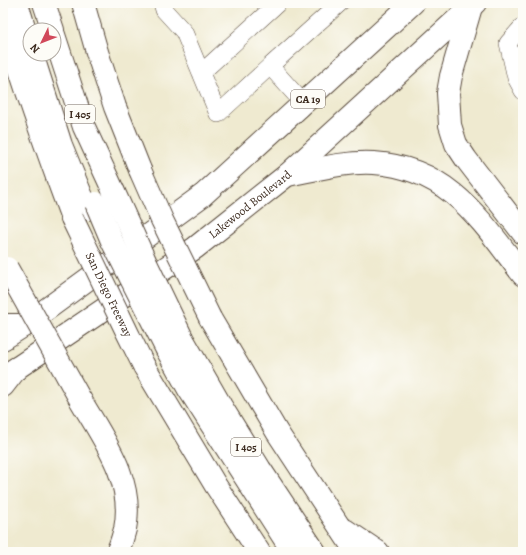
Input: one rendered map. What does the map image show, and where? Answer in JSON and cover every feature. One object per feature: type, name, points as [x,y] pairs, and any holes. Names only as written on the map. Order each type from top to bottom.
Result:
[{"type":"main road","points":[[17,3],[23,22]]},
{"type":"main road","points":[[28,3],[34,22]]},
{"type":"main road","points":[[44,3],[50,22]]},
{"type":"main road","points":[[83,3],[115,107],[140,170],[162,220],[210,318],[277,432],[356,552]]},
{"type":"main road","name":"CA 19","points":[[3,339],[25,325],[203,195],[413,3]]},
{"type":"main road","points":[[473,5],[451,76],[448,93],[450,125],[456,144],[466,159],[523,233]]},
{"type":"main road","name":"Lakewood Boulevard","points":[[3,386],[10,372],[195,248],[286,175],[473,5]]},
{"type":"main road","name":"San Diego Freeway","points":[[3,15],[19,72],[46,150],[85,210],[128,334],[163,352],[221,406],[260,469],[315,552]]},
{"type":"main road","name":"San Diego Freeway","points":[[62,60],[84,127],[146,263],[163,352],[216,486],[260,552]]},
{"type":"main road","points":[[35,62],[85,210]]},
{"type":"main road","points":[[45,62],[68,130],[85,210]]},
{"type":"main road","points":[[3,70],[46,150]]},
{"type":"main road","points":[[286,175],[336,166],[373,163],[395,166],[424,175],[438,182],[452,192],[476,215],[523,275]]},
{"type":"main road","points":[[5,264],[119,468],[124,486],[127,517],[124,533],[117,552]]},
{"type":"main road","points":[[3,324],[25,325]]},
{"type":"main road","points":[[163,352],[230,477],[279,552]]},
{"type":"main road","points":[[163,352],[188,388],[293,552]]},
{"type":"main road","points":[[340,528],[378,552]]},
{"type":"lane","points":[[162,3],[164,10],[184,32],[218,114],[340,3]]},
{"type":"lane","points":[[201,73],[278,3]]},
{"type":"lane","points":[[523,26],[508,43],[516,78],[523,91]]},
{"type":"lane","points":[[270,66],[304,104]]}]
